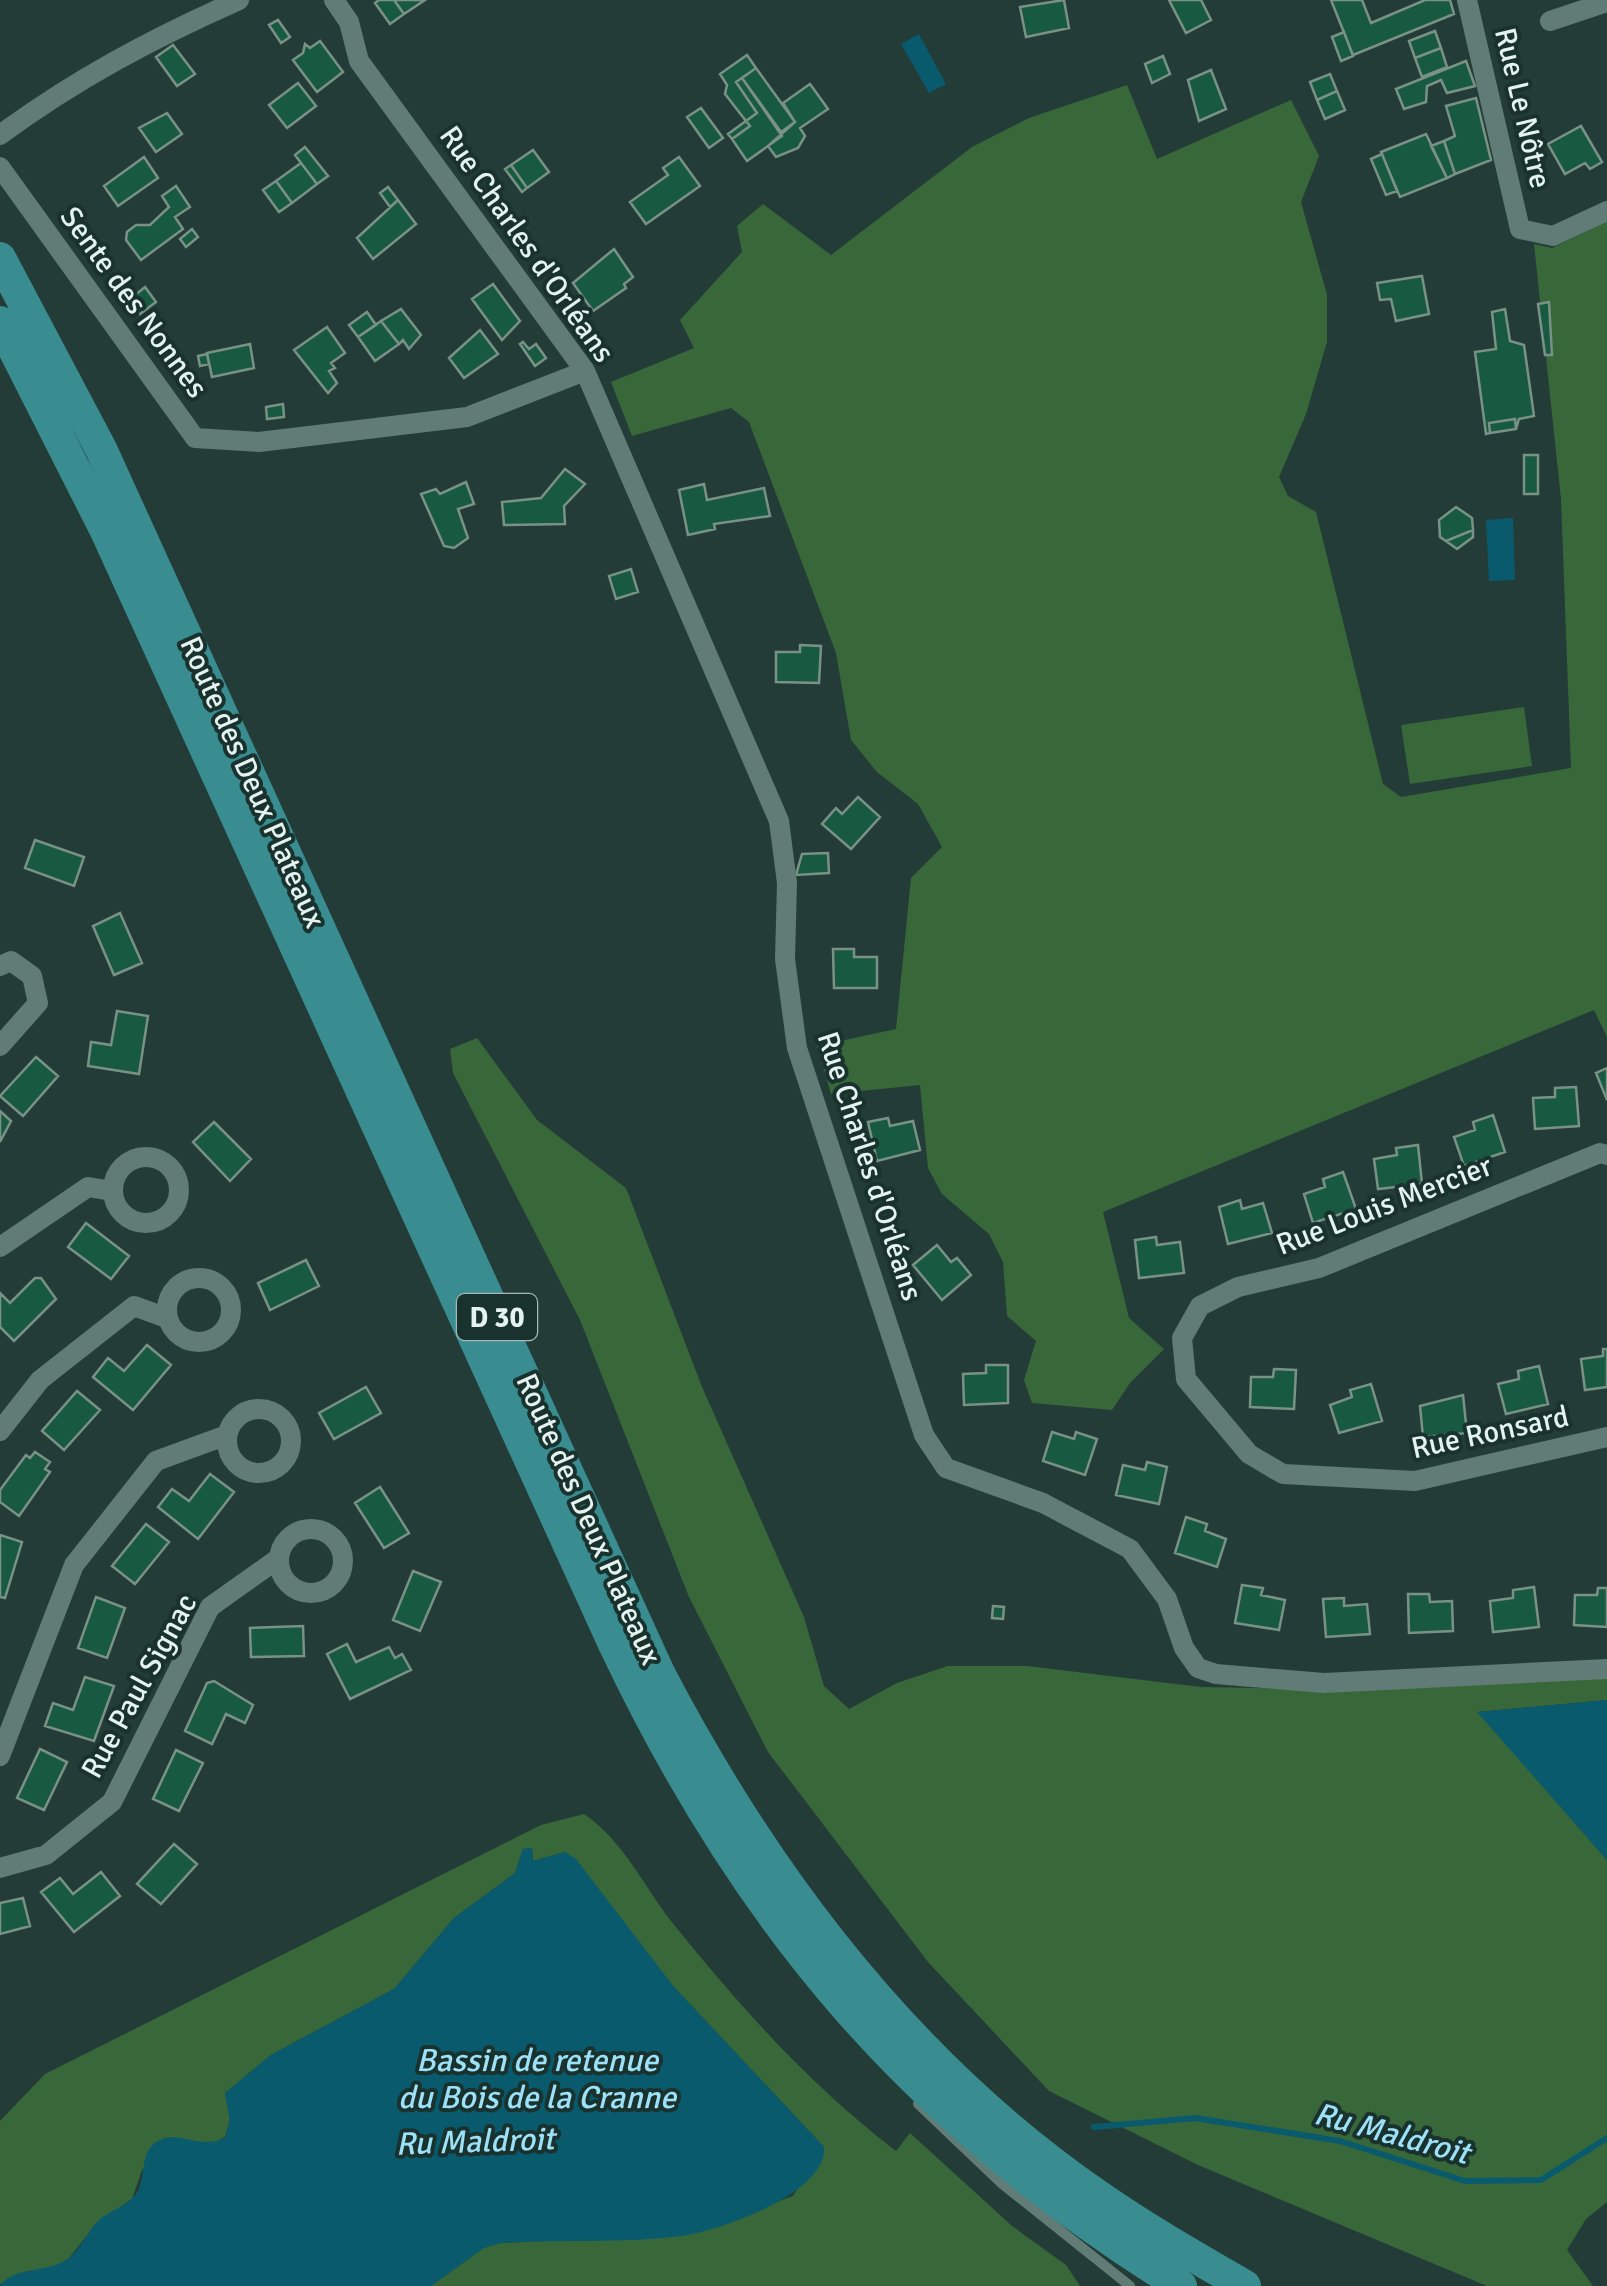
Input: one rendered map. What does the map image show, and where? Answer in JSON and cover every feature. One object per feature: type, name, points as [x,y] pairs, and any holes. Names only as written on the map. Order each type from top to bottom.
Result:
[{"type":"main road","name":"Route des Deux Plateaux","points":[[0,258],[101,450],[156,566],[659,1673],[738,1814],[822,1933],[938,2060],[1000,2118],[1096,2194],[1245,2286]]},
{"type":"main road","name":"Route des Deux Plateaux","points":[[0,322],[106,532],[652,1723],[742,1874],[795,1948],[914,2080],[1017,2172],[1111,2243],[1181,2286]]},
{"type":"street","points":[[0,135],[60,90],[136,46],[239,0]]},
{"type":"street","name":"Rue Charles d'Orléans","points":[[334,0],[349,22],[359,61],[585,371],[779,821],[787,883],[785,959],[797,1048],[924,1435],[946,1468],[1043,1503],[1130,1549],[1167,1599],[1184,1648],[1198,1668],[1216,1674],[1324,1683],[1607,1668]]},
{"type":"street","name":"Rue Le Nôtre","points":[[1467,0],[1520,230],[1553,236],[1607,211]]},
{"type":"street","points":[[1550,21],[1607,2]]},
{"type":"street","name":"Sente des Nonnes","points":[[0,167],[194,438],[259,442],[467,418],[585,371]]},
{"type":"street","points":[[0,966],[10,961],[32,976],[38,1003],[0,1046]]},
{"type":"street","name":"Rue Louis Mercier","points":[[1186,1379],[1182,1338],[1200,1306],[1238,1287],[1319,1268],[1600,1154],[1607,1155]]},
{"type":"street","points":[[0,1247],[88,1186],[112,1191]]},
{"type":"street","points":[[0,1431],[40,1380],[134,1306],[167,1318]]},
{"type":"street","name":"Rue Ronsard","points":[[1186,1379],[1249,1454],[1283,1474],[1415,1481],[1607,1437]]},
{"type":"street","points":[[0,1756],[74,1565],[156,1462],[227,1435]]},
{"type":"street","name":"Rue Paul Signac","points":[[0,1868],[46,1855],[112,1802],[210,1607],[279,1558]]},
{"type":"lane","points":[[863,2027],[878,2061]]},
{"type":"lane","points":[[911,2096],[1001,2183],[1130,2286]]},
{"type":"green space","points":[[1127,85],[1157,159],[1291,100],[1319,156],[1301,202],[1327,295],[1327,342],[1306,414],[1279,477],[1288,496],[1316,512],[1383,784],[1401,797],[1571,768],[1561,499],[1534,244],[1552,248],[1607,222],[1607,1037],[1594,1010],[1103,1212],[1129,1318],[1164,1349],[1130,1383],[1112,1410],[1032,1403],[1024,1380],[1036,1341],[1007,1316],[1003,1262],[989,1234],[942,1194],[928,1168],[920,1085],[831,1094],[817,1046],[896,1029],[911,878],[942,847],[918,804],[877,772],[851,740],[836,653],[749,422],[731,408],[632,436],[611,382],[694,348],[680,320],[742,252],[737,226],[763,204],[831,255],[972,147],[1029,118]]},
{"type":"green space","points":[[1524,707],[1532,766],[1410,784],[1401,725]]},
{"type":"green space","points":[[477,1038],[537,1120],[626,1188],[702,1387],[804,1617],[824,1686],[849,1709],[897,1683],[948,1666],[1027,1666],[1201,1687],[1371,1690],[1607,1677],[1607,1700],[1478,1712],[1607,1860],[1607,2202],[1586,2219],[1567,2250],[1593,2286],[1487,2286],[1198,2165],[1049,2091],[928,1962],[768,1752],[689,1597],[580,1320],[453,1073],[450,1049]]},
{"type":"green space","points":[[584,1814],[612,1838],[664,1911],[726,1987],[806,2073],[896,2151],[910,2133],[1012,2226],[1066,2265],[1080,2286],[431,2286],[484,2247],[501,2243],[694,2233],[793,2196],[824,2147],[674,1987],[565,1852],[533,1861],[532,1848],[523,1849],[515,1873],[454,1918],[394,1989],[271,2055],[225,2093],[230,2120],[225,2137],[210,2145],[192,2142],[142,2170],[132,2199],[97,2223],[69,2258],[54,2268],[0,2284],[0,2121],[45,2074],[541,1825]]},
{"type":"water","points":[[919,34],[946,84],[929,93],[901,44]]},
{"type":"water","points":[[1513,518],[1515,580],[1489,581],[1486,520]]},
{"type":"water","points":[[1607,1700],[1607,1860],[1477,1712]]},
{"type":"water","name":"Bassin de retenue du Bois de la Cranne","points":[[532,1848],[533,1861],[565,1852],[576,1859],[674,1987],[824,2147],[821,2164],[809,2180],[768,2207],[698,2233],[636,2240],[501,2243],[484,2248],[431,2286],[0,2286],[14,2275],[69,2258],[97,2222],[135,2195],[148,2150],[158,2141],[173,2137],[206,2142],[225,2138],[230,2120],[225,2093],[271,2055],[394,1989],[454,1918],[515,1873],[523,1849]]},
{"type":"building","points":[[394,0],[404,14],[390,24],[375,3]]},
{"type":"building","points":[[394,0],[425,0],[404,14]]},
{"type":"building","points":[[1064,0],[1069,28],[1026,37],[1020,7]]},
{"type":"building","points":[[1169,0],[1201,0],[1211,20],[1186,33]]},
{"type":"building","points":[[1331,0],[1362,0],[1371,23],[1425,0],[1450,0],[1454,14],[1353,55]]},
{"type":"building","points":[[278,20],[290,37],[281,43],[269,25]]},
{"type":"building","points":[[1435,31],[1441,48],[1415,58],[1409,41]]},
{"type":"building","points":[[1344,32],[1353,56],[1341,61],[1332,37]]},
{"type":"building","points":[[320,41],[343,72],[317,92],[293,60],[303,53],[305,44],[310,48]]},
{"type":"building","points":[[173,45],[195,74],[177,86],[156,57]]},
{"type":"building","points":[[1441,48],[1447,67],[1422,77],[1415,58]]},
{"type":"building","points":[[747,55],[756,68],[736,82],[757,113],[746,121],[725,94],[727,85],[720,74]]},
{"type":"building","points":[[1163,56],[1170,74],[1152,83],[1145,64]]},
{"type":"building","points":[[1466,61],[1475,86],[1447,93],[1441,80],[1427,86],[1426,102],[1404,109],[1396,89]]},
{"type":"building","points":[[756,68],[795,122],[781,132],[742,78]]},
{"type":"building","points":[[1211,70],[1226,109],[1199,121],[1188,80]]},
{"type":"building","points":[[1330,74],[1337,91],[1317,100],[1310,82]]},
{"type":"building","points":[[742,78],[782,136],[747,161],[732,139],[750,126],[746,121],[757,113],[736,82]]},
{"type":"building","points":[[298,83],[316,106],[287,128],[269,105]]},
{"type":"building","points":[[810,84],[828,109],[800,128],[805,136],[798,148],[776,157],[768,146],[795,122],[783,103]]},
{"type":"building","points":[[1337,91],[1345,110],[1325,119],[1317,100]]},
{"type":"building","points":[[1476,98],[1491,160],[1455,174],[1444,141],[1455,136],[1446,106]]},
{"type":"building","points":[[701,108],[723,138],[709,148],[687,117]]},
{"type":"building","points":[[167,113],[182,134],[156,152],[139,128]]},
{"type":"building","points":[[746,121],[750,126],[732,139],[728,134]]},
{"type":"building","points":[[1581,126],[1602,162],[1590,169],[1585,163],[1565,174],[1548,144]]},
{"type":"building","points":[[1426,134],[1447,178],[1400,197],[1381,152]]},
{"type":"building","points":[[1444,141],[1455,174],[1447,178],[1431,146]]},
{"type":"building","points":[[305,147],[328,176],[317,184],[295,155]]},
{"type":"building","points":[[533,150],[549,172],[527,188],[511,165]]},
{"type":"building","points":[[1382,154],[1397,191],[1386,195],[1371,159]]},
{"type":"building","points":[[144,157],[158,178],[118,206],[104,186]]},
{"type":"building","points":[[679,157],[700,186],[646,224],[630,202],[668,175],[663,168]]},
{"type":"building","points":[[301,163],[317,184],[292,203],[276,181]]},
{"type":"building","points":[[511,165],[527,188],[522,192],[505,169]]},
{"type":"building","points":[[276,181],[292,203],[279,212],[263,190]]},
{"type":"building","points":[[176,186],[190,207],[175,217],[183,229],[141,260],[126,240],[127,232],[136,225],[150,225],[169,207],[162,196]]},
{"type":"building","points":[[388,187],[398,200],[390,207],[380,193]]},
{"type":"building","points":[[398,200],[416,224],[373,259],[357,238]]},
{"type":"building","points":[[192,229],[198,237],[186,247],[180,239]]},
{"type":"building","points":[[614,249],[633,277],[624,284],[626,288],[593,311],[573,283]]},
{"type":"building","points":[[1422,276],[1429,314],[1396,321],[1391,299],[1380,300],[1377,283]]},
{"type":"building","points":[[493,284],[520,321],[502,340],[472,299]]},
{"type":"building","points":[[145,287],[156,302],[140,314],[129,300]]},
{"type":"building","points":[[1549,302],[1552,355],[1545,355],[1538,304]]},
{"type":"building","points":[[401,309],[421,335],[409,349],[403,340],[399,344],[381,321]]},
{"type":"building","points":[[1505,309],[1510,341],[1524,345],[1534,416],[1519,419],[1516,429],[1515,419],[1489,423],[1490,433],[1486,434],[1475,352],[1496,349],[1492,312]]},
{"type":"building","points":[[367,312],[376,325],[358,337],[349,325]]},
{"type":"building","points":[[381,321],[399,344],[375,361],[358,337]]},
{"type":"building","points":[[327,327],[345,353],[331,363],[335,368],[329,371],[337,383],[328,393],[294,350]]},
{"type":"building","points":[[480,330],[498,354],[464,378],[449,358]]},
{"type":"building","points":[[523,342],[529,349],[536,344],[546,358],[535,366],[520,344]]},
{"type":"building","points":[[250,344],[254,368],[212,377],[207,353]]},
{"type":"building","points":[[207,354],[209,364],[200,366],[198,356]]},
{"type":"building","points":[[283,404],[284,417],[267,419],[266,407]]},
{"type":"building","points":[[1515,419],[1516,429],[1490,433],[1489,423]]},
{"type":"building","points":[[1524,455],[1538,455],[1538,494],[1524,494]]},
{"type":"building","points":[[565,469],[585,484],[564,506],[565,524],[504,525],[502,502],[541,498]]},
{"type":"building","points":[[466,482],[474,504],[458,509],[468,538],[454,548],[444,546],[421,494],[436,489],[440,494]]},
{"type":"building","points":[[704,484],[707,500],[764,488],[770,516],[714,524],[715,529],[688,535],[679,490]]},
{"type":"building","points":[[1456,507],[1472,518],[1473,530],[1446,541],[1440,537],[1439,520]]},
{"type":"building","points":[[1473,530],[1473,537],[1457,549],[1446,541]]},
{"type":"building","points":[[631,569],[638,592],[616,599],[609,576]]},
{"type":"building","points":[[800,645],[821,646],[819,683],[776,682],[776,652],[800,652]]},
{"type":"building","points":[[858,797],[880,817],[851,849],[822,824],[836,808],[842,814]]},
{"type":"building","points":[[35,840],[84,857],[74,886],[25,868]]},
{"type":"building","points":[[828,853],[829,873],[796,875],[802,854]]},
{"type":"building","points":[[120,913],[142,963],[114,975],[93,926]]},
{"type":"building","points":[[833,949],[854,949],[854,957],[877,957],[877,988],[834,988]]},
{"type":"building","points":[[117,1011],[148,1016],[139,1074],[88,1066],[91,1042],[111,1045]]},
{"type":"building","points":[[36,1057],[58,1076],[23,1116],[0,1096]]},
{"type":"building","points":[[1607,1068],[1607,1100],[1596,1073]]},
{"type":"building","points":[[1576,1087],[1579,1126],[1535,1129],[1533,1098],[1555,1097],[1555,1088]]},
{"type":"building","points":[[0,1111],[11,1121],[0,1142]]},
{"type":"building","points":[[1493,1115],[1505,1152],[1464,1166],[1454,1137],[1475,1130],[1473,1122]]},
{"type":"building","points":[[888,1118],[890,1126],[913,1121],[920,1150],[877,1161],[868,1122]]},
{"type":"building","points":[[214,1122],[251,1159],[230,1181],[193,1142]]},
{"type":"building","points":[[1418,1145],[1422,1184],[1378,1189],[1374,1159],[1397,1155],[1396,1148]]},
{"type":"building","points":[[1343,1172],[1356,1209],[1313,1223],[1304,1194],[1325,1187],[1323,1179]]},
{"type":"building","points":[[1240,1200],[1242,1209],[1263,1203],[1272,1233],[1228,1244],[1219,1207]]},
{"type":"building","points":[[86,1223],[129,1256],[111,1279],[68,1247]]},
{"type":"building","points":[[1156,1237],[1157,1245],[1180,1242],[1184,1273],[1139,1278],[1135,1240]]},
{"type":"building","points":[[937,1245],[951,1262],[957,1258],[971,1275],[942,1300],[913,1265]]},
{"type":"building","points":[[306,1260],[319,1286],[270,1310],[258,1283]]},
{"type":"building","points":[[35,1278],[41,1278],[56,1299],[14,1341],[0,1327],[0,1293],[10,1303]]},
{"type":"building","points":[[147,1345],[171,1365],[133,1410],[93,1377],[108,1358],[124,1371]]},
{"type":"building","points":[[1603,1349],[1607,1349],[1607,1387],[1585,1390],[1581,1359],[1603,1356]]},
{"type":"building","points":[[986,1365],[1008,1365],[1008,1403],[964,1405],[963,1374],[986,1373]]},
{"type":"building","points":[[1539,1366],[1548,1404],[1506,1414],[1498,1384],[1519,1379],[1518,1371]]},
{"type":"building","points":[[1274,1369],[1296,1370],[1294,1409],[1250,1407],[1251,1377],[1273,1377]]},
{"type":"building","points":[[1371,1384],[1382,1421],[1339,1433],[1330,1405],[1352,1397],[1350,1390]]},
{"type":"building","points":[[366,1387],[381,1413],[334,1439],[319,1413]]},
{"type":"building","points":[[77,1391],[100,1410],[64,1450],[42,1431]]},
{"type":"building","points":[[1463,1395],[1467,1433],[1423,1437],[1420,1406]]},
{"type":"building","points":[[1052,1432],[1074,1439],[1076,1432],[1097,1439],[1085,1475],[1043,1461]]},
{"type":"building","points":[[35,1452],[50,1462],[45,1469],[50,1472],[19,1516],[0,1502],[0,1490],[26,1455],[30,1458]]},
{"type":"building","points":[[1147,1462],[1167,1467],[1159,1504],[1116,1495],[1123,1465],[1145,1470]]},
{"type":"building","points":[[210,1474],[234,1492],[198,1539],[158,1507],[172,1489],[189,1501]]},
{"type":"building","points":[[380,1487],[409,1533],[384,1548],[355,1503]]},
{"type":"building","points":[[1186,1517],[1207,1524],[1205,1531],[1226,1539],[1217,1567],[1175,1553]]},
{"type":"building","points":[[146,1524],[169,1542],[135,1584],[112,1566]]},
{"type":"building","points":[[0,1535],[22,1542],[5,1598],[0,1597]]},
{"type":"building","points":[[413,1571],[441,1582],[420,1631],[393,1620]]},
{"type":"building","points":[[1242,1585],[1263,1588],[1261,1595],[1285,1600],[1279,1630],[1235,1623]]},
{"type":"building","points":[[1534,1587],[1539,1627],[1493,1632],[1490,1601],[1513,1598],[1513,1590]]},
{"type":"building","points":[[1598,1588],[1607,1588],[1607,1627],[1574,1625],[1575,1595],[1597,1595]]},
{"type":"building","points":[[1408,1594],[1429,1594],[1430,1602],[1452,1601],[1453,1631],[1409,1633]]},
{"type":"building","points":[[96,1597],[125,1608],[107,1658],[78,1648]]},
{"type":"building","points":[[1344,1598],[1344,1606],[1367,1604],[1370,1634],[1326,1637],[1323,1599]]},
{"type":"building","points":[[993,1606],[1004,1607],[1003,1619],[992,1618]]},
{"type":"building","points":[[303,1626],[304,1656],[251,1657],[250,1628]]},
{"type":"building","points":[[347,1644],[356,1662],[389,1647],[395,1658],[402,1654],[411,1670],[350,1699],[327,1654]]},
{"type":"building","points":[[85,1677],[114,1686],[94,1741],[45,1726],[53,1703],[73,1710]]},
{"type":"building","points":[[214,1681],[253,1705],[245,1723],[226,1714],[212,1744],[185,1731],[207,1683]]},
{"type":"building","points":[[40,1749],[67,1762],[44,1810],[17,1798]]},
{"type":"building","points":[[176,1750],[203,1763],[179,1811],[153,1799]]},
{"type":"building","points":[[174,1844],[197,1864],[161,1904],[137,1884]]},
{"type":"building","points":[[101,1872],[120,1896],[74,1932],[41,1892],[60,1878],[73,1894]]},
{"type":"building","points":[[23,1898],[30,1926],[0,1934],[0,1903]]},
{"type":"waterway","name":"Ru Maldroit","points":[[1094,2127],[1195,2118],[1340,2141],[1465,2181],[1541,2180],[1607,2138]]}]
